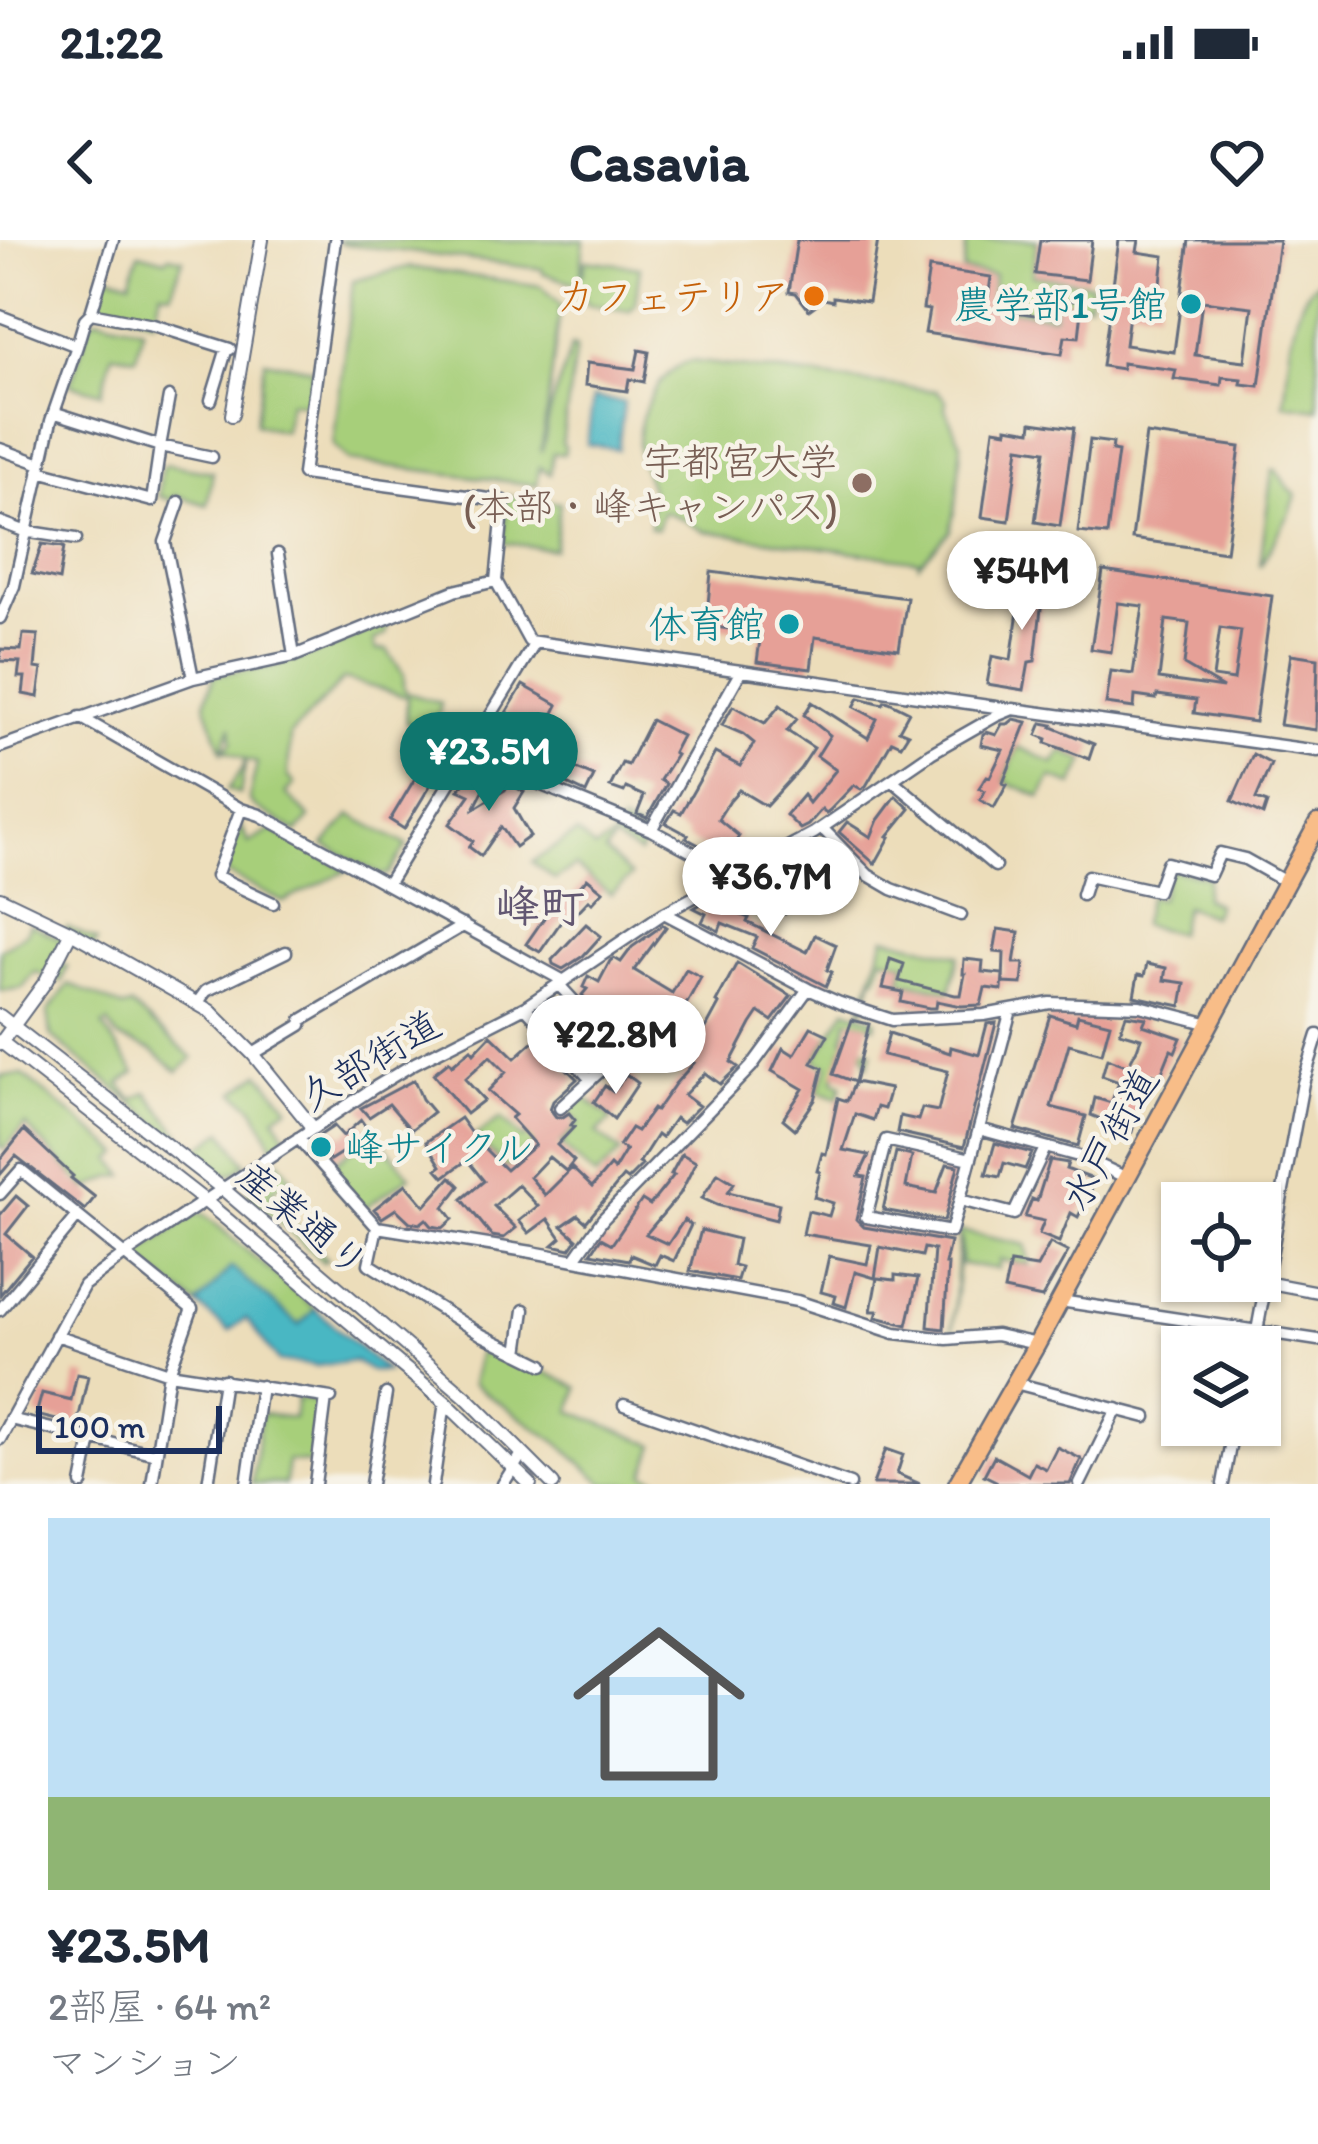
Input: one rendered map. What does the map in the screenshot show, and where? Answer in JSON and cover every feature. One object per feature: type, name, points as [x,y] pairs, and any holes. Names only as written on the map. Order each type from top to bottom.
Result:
[{"type":"highway","name":"水戸街道","points":[[962,1482],[1318,824]]},
{"type":"street","points":[[1,614],[14,586],[51,421],[113,240]]},
{"type":"street","points":[[232,415],[262,240]]},
{"type":"street","points":[[335,240],[303,474],[504,501],[496,581],[530,641],[1318,752]]},
{"type":"street","points":[[91,313],[153,325],[229,348],[211,400]]},
{"type":"street","points":[[0,316],[76,346]]},
{"type":"street","points":[[0,449],[40,467],[152,501],[169,397]]},
{"type":"street","points":[[56,413],[212,457]]},
{"type":"street","points":[[179,502],[165,542],[193,677]]},
{"type":"street","points":[[0,522],[76,539]]},
{"type":"street","points":[[278,554],[294,656]]},
{"type":"street","points":[[0,730],[1,747],[193,677],[294,656],[454,591],[496,581]]},
{"type":"street","points":[[388,883],[535,643]]},
{"type":"street","points":[[651,830],[742,671]]},
{"type":"street","name":"久部街道","points":[[0,1439],[84,1285],[124,1255],[312,1127],[416,1063],[525,1007],[664,913],[822,828],[947,744],[1013,710]]},
{"type":"street","points":[[80,717],[242,809],[464,925],[561,983],[621,1052],[560,1108]]},
{"type":"street","points":[[469,755],[651,830],[733,874]]},
{"type":"street","points":[[892,780],[995,866]]},
{"type":"street","points":[[242,809],[216,876],[272,903]]},
{"type":"street","points":[[822,828],[868,875],[961,915]]},
{"type":"street","points":[[1082,895],[1088,876],[1157,891],[1167,863],[1210,875],[1220,853],[1245,859],[1286,882]]},
{"type":"street","points":[[0,898],[198,1002],[224,1022],[312,1127]]},
{"type":"street","points":[[664,913],[808,989],[892,1020],[984,1015],[1050,1003],[1140,1006],[1210,1024]]},
{"type":"street","points":[[253,1054],[464,925]]},
{"type":"street","points":[[0,1042],[46,981],[71,932]]},
{"type":"street","points":[[198,1002],[206,992],[286,952]]},
{"type":"street","points":[[574,1260],[603,1219],[752,1067],[808,989]]},
{"type":"street","points":[[525,1007],[590,1080]]},
{"type":"street","points":[[970,1159],[886,1140],[866,1217],[952,1232],[1011,1010]]},
{"type":"street","name":"産業通り","points":[[0,1016],[223,1189],[466,1397],[553,1484]]},
{"type":"street","points":[[1281,1198],[1303,1083],[1318,1035]]},
{"type":"street","name":"産業通り","points":[[0,1042],[205,1201],[445,1402],[530,1484]]},
{"type":"street","points":[[1303,1083],[1318,1087]]},
{"type":"street","points":[[979,1130],[1082,1157],[1126,1178]]},
{"type":"street","points":[[298,1138],[376,1227],[796,1301],[895,1334],[947,1339],[996,1335],[1036,1344]]},
{"type":"street","points":[[960,1200],[1014,1214],[1046,1148]]},
{"type":"street","points":[[0,1194],[21,1170],[192,1309],[169,1373],[152,1484]]},
{"type":"street","points":[[0,1310],[77,1216]]},
{"type":"street","points":[[376,1227],[369,1264],[482,1335],[543,1365]]},
{"type":"street","points":[[1281,1285],[1318,1292]]},
{"type":"street","points":[[1060,1301],[1220,1326]]},
{"type":"street","points":[[518,1353],[524,1310]]},
{"type":"street","points":[[56,1335],[169,1373],[329,1398],[316,1484]]},
{"type":"street","points":[[1281,1335],[1318,1340]]},
{"type":"street","points":[[208,1484],[224,1380]]},
{"type":"street","points":[[1015,1383],[1146,1417]]},
{"type":"street","points":[[247,1484],[261,1387]]},
{"type":"street","points":[[371,1484],[386,1394]]},
{"type":"street","points":[[433,1484],[445,1402]]},
{"type":"street","points":[[624,1405],[845,1483]]},
{"type":"street","points":[[1080,1484],[1117,1409]]},
{"type":"street","points":[[10,1419],[156,1454]]},
{"type":"street","points":[[82,1484],[91,1438]]},
{"type":"street","points":[[1223,1484],[1230,1446]]},
{"type":"street","points":[[503,1484],[522,1454]]},
{"type":"green space","points":[[340,240],[584,240],[581,274],[586,260],[640,267],[635,305],[629,311],[587,304],[581,285],[542,269]]},
{"type":"green space","points":[[967,240],[1037,240],[1032,275],[1091,284],[1089,303],[1056,298],[1053,316],[990,307],[994,275],[963,271]]},
{"type":"green space","points":[[139,253],[183,259],[171,293],[161,291],[154,320],[97,305],[107,274],[130,281]]},
{"type":"green space","points":[[408,267],[541,286],[561,304],[541,452],[571,346],[576,347],[565,447],[564,454],[553,453],[550,474],[539,467],[537,485],[349,461],[333,445],[353,281]]},
{"type":"green space","points":[[1318,280],[1318,409],[1284,404],[1295,320],[1308,290]]},
{"type":"green space","points":[[99,318],[143,328],[136,357],[112,354],[102,393],[70,384],[91,321]]},
{"type":"green space","points":[[265,360],[313,369],[308,404],[290,402],[284,431],[255,424]]},
{"type":"green space","points":[[691,361],[937,391],[946,400],[945,409],[961,443],[950,531],[919,564],[705,531],[662,512],[657,529],[650,527],[651,489],[638,449],[639,430],[660,383]]},
{"type":"green space","points":[[166,464],[213,472],[207,505],[175,495],[173,501],[159,496],[161,469]]},
{"type":"green space","points":[[1272,470],[1296,495],[1260,566]]},
{"type":"green space","points":[[507,496],[560,503],[554,549],[503,543]]},
{"type":"green space","points":[[388,621],[386,634],[374,641],[376,650],[387,650],[404,675],[407,693],[441,703],[435,733],[406,723],[407,697],[344,679],[290,735],[288,776],[295,784],[286,793],[310,818],[297,832],[253,806],[249,799],[257,763],[246,760],[240,794],[228,790],[245,759],[225,750],[232,742],[231,726],[222,751],[205,703],[214,675],[275,666],[331,648]]},
{"type":"green space","points":[[1018,747],[1054,763],[1062,751],[1085,761],[1073,785],[1051,777],[1041,797],[1004,781]]},
{"type":"green space","points":[[351,815],[407,845],[389,874],[382,875],[324,845]]},
{"type":"green space","points":[[621,823],[651,836],[639,854],[614,840],[605,852],[631,876],[611,895],[575,866],[555,880],[532,862],[577,833],[595,849],[612,839]]},
{"type":"green space","points":[[241,826],[249,843],[272,830],[348,870],[283,902],[225,869]]},
{"type":"green space","points":[[1169,869],[1208,877],[1204,898],[1217,905],[1212,916],[1185,906],[1178,933],[1141,925],[1149,896],[1160,899]]},
{"type":"green space","points":[[30,924],[58,938],[67,927],[97,941],[90,953],[68,942],[54,961],[67,966],[61,982],[35,972],[22,988],[0,991],[0,950],[26,933]]},
{"type":"green space","points":[[885,937],[959,955],[950,991],[901,980],[905,963],[883,957],[861,1010]]},
{"type":"green space","points":[[69,984],[124,1008],[131,1006],[193,1058],[178,1072],[151,1050],[118,1038],[108,1023],[103,1026],[135,1073],[120,1084],[133,1100],[147,1092],[194,1152],[223,1131],[246,1164],[232,1174],[219,1173],[51,1036],[48,1012]]},
{"type":"green space","points":[[846,1009],[876,1020],[875,1026],[848,1019],[843,1040],[872,1052],[868,1065],[866,1056],[842,1048],[834,1081],[842,1085],[838,1098],[818,1091],[828,1066],[815,1060]]},
{"type":"green space","points":[[260,1073],[289,1107],[275,1117],[287,1137],[273,1146],[254,1108],[235,1092]]},
{"type":"green space","points":[[23,1075],[121,1154],[113,1160],[125,1176],[87,1189],[25,1125],[4,1149],[0,1146],[0,1076]]},
{"type":"green space","points":[[578,1092],[612,1119],[597,1133],[621,1152],[595,1177],[561,1144],[579,1123],[562,1106]]},
{"type":"green space","points":[[501,1118],[523,1139],[541,1126],[548,1133],[507,1169],[475,1136]]},
{"type":"green space","points":[[374,1132],[410,1176],[363,1209],[328,1168]]},
{"type":"green space","points":[[278,1160],[291,1176],[269,1194],[327,1259],[323,1262],[248,1193],[248,1181]]},
{"type":"green space","points":[[195,1214],[204,1214],[315,1309],[299,1325],[231,1268],[197,1305],[140,1260],[141,1253]]},
{"type":"green space","points":[[959,1231],[1026,1245],[1029,1265],[1000,1260],[998,1269],[961,1264],[961,1237],[952,1336]]},
{"type":"green space","points":[[502,1351],[578,1388],[571,1411],[655,1445],[645,1474],[669,1484],[605,1484],[558,1443],[472,1384],[478,1354]]},
{"type":"green space","points":[[297,1398],[315,1401],[320,1407],[314,1464],[288,1461],[285,1484],[252,1484],[261,1414],[294,1418]]},
{"type":"water","points":[[593,398],[624,402],[618,449],[587,444]]},
{"type":"water","points":[[231,1267],[299,1325],[315,1309],[386,1371],[371,1371],[354,1361],[317,1366],[278,1361],[246,1318],[229,1331],[197,1305]]},
{"type":"building","points":[[797,240],[878,240],[868,302],[833,297],[809,310],[796,293],[789,292]]},
{"type":"building","points":[[1040,240],[1092,240],[1087,280],[1035,274]]},
{"type":"building","points":[[1119,240],[1139,240],[1137,252],[1164,256],[1158,310],[1130,307],[1125,345],[1174,352],[1189,240],[1279,240],[1259,386],[1222,377],[1221,385],[1174,379],[1176,370],[1122,363],[1122,369],[1102,366]],"holes":[[[1202,301],[1252,307],[1245,361],[1195,355]]]},
{"type":"building","points":[[929,268],[991,277],[987,308],[1055,318],[1057,299],[1083,302],[1079,337],[1065,336],[1062,354],[925,333]]},
{"type":"building","points":[[639,350],[649,352],[644,382],[629,379],[627,391],[585,385],[587,363],[635,369]]},
{"type":"building","points":[[1032,422],[1074,428],[1060,526],[1035,522],[1045,451],[1019,447],[1009,521],[982,517],[994,429],[1031,431]]},
{"type":"building","points":[[1146,434],[1240,447],[1226,552],[1132,539]]},
{"type":"building","points":[[1090,440],[1113,443],[1112,451],[1118,452],[1107,535],[1078,532]]},
{"type":"building","points":[[42,544],[64,547],[59,580],[32,574]]},
{"type":"building","points":[[1025,563],[1046,565],[1035,661],[1029,662],[1024,690],[987,684],[992,656],[1011,660]]},
{"type":"building","points":[[1103,571],[1272,596],[1255,722],[1194,713],[1196,700],[1157,695],[1156,699],[1135,696],[1134,708],[1106,704],[1111,671],[1133,674],[1143,606],[1118,603],[1111,652],[1091,649]],"holes":[[[1166,620],[1189,623],[1184,665],[1223,688],[1159,679]],[[1220,628],[1241,631],[1234,680],[1213,677]]]},
{"type":"building","points":[[711,572],[907,598],[899,649],[815,637],[811,669],[757,662],[761,633],[706,626]]},
{"type":"building","points":[[23,634],[38,635],[35,668],[42,669],[38,697],[23,694],[20,662],[0,661],[1,649],[21,650]]},
{"type":"building","points":[[1291,654],[1318,658],[1316,730],[1280,725]]},
{"type":"building","points":[[523,685],[558,705],[532,756],[491,738]]},
{"type":"building","points":[[859,698],[889,702],[909,712],[899,730],[908,734],[901,745],[892,741],[866,786],[854,785],[830,810],[822,809],[800,829],[786,815],[803,795],[809,803],[836,770],[817,756],[830,735],[804,715],[812,702],[868,738],[877,719],[854,707]]},
{"type":"building","points":[[780,705],[797,719],[787,731],[814,748],[766,806],[739,790],[730,800],[718,819],[739,836],[729,851],[738,858],[734,864],[666,823],[674,810],[681,813],[715,753],[740,766],[754,743],[722,725],[733,706],[765,723]]},
{"type":"building","points":[[1014,719],[1027,722],[1003,783],[1007,785],[994,808],[980,800],[985,791],[979,788],[1003,750],[981,745],[983,734],[996,735],[1002,724]]},
{"type":"building","points":[[651,720],[682,736],[660,780],[666,784],[647,818],[637,814],[644,796],[610,787],[622,763],[628,765]]},
{"type":"building","points":[[1042,723],[1094,744],[1089,759],[1046,743],[1047,739],[1037,735]]},
{"type":"building","points":[[563,744],[577,751],[569,766],[594,776],[586,793],[548,775]]},
{"type":"building","points":[[1253,754],[1271,764],[1256,799],[1267,803],[1263,815],[1232,801]]},
{"type":"building","points":[[474,767],[491,775],[474,809],[509,784],[524,792],[514,808],[530,836],[515,847],[501,827],[481,856],[469,847],[473,841],[450,824],[470,795],[459,790]]},
{"type":"building","points":[[417,775],[431,784],[404,829],[390,820]]},
{"type":"building","points":[[896,796],[910,809],[888,836],[875,864],[839,832],[847,822],[871,837]]},
{"type":"building","points":[[792,859],[808,876],[794,889],[785,914],[767,909],[777,874]]},
{"type":"building","points":[[587,878],[603,891],[592,903],[589,900],[570,920],[565,916],[540,952],[526,944],[553,905],[547,900],[560,890],[570,899]]},
{"type":"building","points":[[737,886],[752,892],[741,915],[749,918],[747,922],[807,952],[815,935],[836,945],[826,986],[752,948],[757,937],[722,923],[719,931],[702,922],[706,914],[694,908],[710,899],[727,907]]},
{"type":"building","points":[[586,924],[601,936],[563,969],[553,964],[552,960]]},
{"type":"building","points":[[666,927],[634,970],[672,993],[686,969],[701,977],[675,1025],[654,1014],[643,1033],[639,1031],[626,1043],[582,995],[587,989],[583,987],[588,976],[599,982],[610,961],[621,962],[632,947]]},
{"type":"building","points":[[998,929],[1019,932],[1014,963],[1024,963],[1022,984],[1003,983],[1004,953],[994,952]]},
{"type":"building","points":[[890,959],[904,964],[899,981],[955,995],[961,995],[964,959],[983,961],[982,972],[1003,974],[1002,990],[985,988],[981,1005],[937,1001],[936,1008],[929,1008],[901,1002],[903,992],[883,988]]},
{"type":"building","points":[[737,963],[791,996],[772,1021],[759,1012],[731,1062],[738,1067],[720,1084],[705,1073],[684,1095],[699,1106],[682,1123],[675,1118],[661,1138],[657,1135],[642,1165],[627,1180],[623,1177],[586,1222],[578,1215],[562,1226],[577,1239],[570,1249],[553,1245],[561,1238],[548,1219],[529,1233],[519,1221],[538,1206],[518,1185],[494,1206],[516,1228],[504,1238],[492,1236],[462,1199],[484,1181],[467,1160],[444,1177],[426,1142],[460,1118],[506,1170],[535,1145],[511,1118],[515,1115],[488,1091],[506,1072],[490,1056],[465,1079],[484,1100],[466,1114],[433,1074],[471,1049],[474,1053],[491,1035],[515,1058],[536,1039],[577,1079],[550,1109],[556,1117],[569,1113],[575,1120],[557,1145],[574,1161],[566,1171],[549,1157],[530,1177],[545,1195],[572,1168],[592,1187],[610,1166],[614,1170],[626,1150],[619,1146],[631,1128],[637,1131],[694,1063],[662,1045],[672,1027],[699,1041]]},
{"type":"building","points":[[1147,964],[1166,968],[1164,980],[1185,983],[1181,1006],[1134,996],[1138,975],[1144,976]]},
{"type":"building","points":[[1050,1015],[1076,1023],[1078,1015],[1110,1023],[1102,1053],[1069,1044],[1051,1107],[1086,1116],[1078,1146],[1015,1129]]},
{"type":"building","points":[[1126,1015],[1146,1018],[1143,1025],[1181,1038],[1160,1077],[1148,1073],[1132,1132],[1091,1115],[1095,1098],[1111,1103],[1119,1082],[1102,1076],[1107,1058],[1128,1066],[1141,1038],[1120,1032]]},
{"type":"building","points":[[852,1020],[869,1024],[855,1082],[833,1074]]},
{"type":"building","points":[[996,1023],[964,1147],[897,1132],[900,1116],[918,1120],[922,1108],[938,1111],[948,1071],[883,1055],[889,1033],[950,1053],[951,1047],[979,1055],[987,1024]]},
{"type":"building","points":[[811,1027],[828,1035],[812,1063],[823,1068],[815,1100],[795,1129],[783,1119],[803,1089],[772,1071],[783,1048],[794,1055]]},
{"type":"building","points":[[626,1074],[638,1083],[614,1119],[594,1102],[605,1086],[613,1092]]},
{"type":"building","points":[[414,1080],[433,1112],[411,1130],[389,1104],[369,1117],[361,1108]]},
{"type":"building","points":[[855,1082],[890,1089],[884,1109],[877,1107],[873,1120],[855,1114],[843,1150],[869,1155],[859,1176],[866,1177],[856,1219],[864,1227],[950,1242],[944,1329],[928,1327],[934,1250],[924,1248],[922,1256],[880,1247],[875,1278],[855,1272],[846,1307],[834,1303],[836,1296],[821,1292],[829,1256],[867,1264],[871,1245],[803,1234],[808,1211],[829,1216],[833,1203],[814,1197],[817,1171],[822,1153],[826,1154],[838,1098],[847,1101]]},
{"type":"building","points":[[361,1120],[371,1134],[330,1160],[313,1140],[334,1126],[343,1136]]},
{"type":"building","points":[[24,1130],[95,1197],[85,1210],[16,1156],[0,1175],[0,1160]]},
{"type":"building","points":[[995,1143],[1032,1153],[1025,1169],[1004,1163],[1000,1177],[986,1174]]},
{"type":"building","points":[[896,1152],[912,1156],[906,1187],[936,1193],[947,1164],[958,1166],[944,1221],[883,1210]]},
{"type":"building","points":[[682,1154],[696,1162],[680,1194],[646,1234],[668,1244],[684,1220],[691,1225],[674,1261],[660,1255],[655,1265],[631,1255],[629,1260],[591,1253],[601,1238],[612,1244],[642,1200],[650,1205],[674,1175]]},
{"type":"building","points":[[1050,1160],[1068,1163],[1066,1169],[1096,1180],[1078,1217],[1071,1213],[1059,1242],[1039,1234],[1044,1221],[1025,1217],[1032,1199],[1037,1201]]},
{"type":"building","points":[[718,1173],[734,1183],[728,1192],[779,1204],[776,1220],[702,1198]]},
{"type":"building","points":[[451,1177],[460,1186],[444,1207],[453,1219],[443,1228],[426,1219],[420,1224],[410,1222],[396,1209],[382,1218],[374,1209],[406,1184],[425,1206]]},
{"type":"building","points":[[16,1196],[28,1206],[6,1234],[32,1256],[0,1295],[0,1215]]},
{"type":"building","points":[[701,1230],[738,1239],[733,1265],[741,1267],[737,1280],[690,1271]]},
{"type":"building","points":[[1050,1243],[1068,1252],[1042,1298],[1004,1290],[1010,1263],[1037,1267]]},
{"type":"building","points":[[895,1275],[918,1278],[907,1325],[876,1317],[878,1311],[871,1311],[877,1278],[895,1280]]},
{"type":"building","points":[[77,1374],[88,1376],[77,1425],[36,1415],[42,1393],[71,1400]]},
{"type":"building","points":[[1057,1447],[1081,1459],[1070,1484],[994,1484],[984,1475],[994,1456],[1028,1475],[1034,1463],[1046,1469]]},
{"type":"building","points":[[886,1449],[903,1455],[897,1474],[920,1484],[873,1484]]},
{"type":"place","name":"カフェテリア","points":[[814,296]]},
{"type":"place","name":"農学部1号館","points":[[1191,304]]},
{"type":"place","name":"宇都宮大学 (本部・峰キャンパス)","points":[[862,483]]},
{"type":"place","name":"体育館","points":[[789,624]]},
{"type":"place","name":"峰サイクル","points":[[321,1147]]},
{"type":"district","name":"峰町","points":[[540,906]]}]
